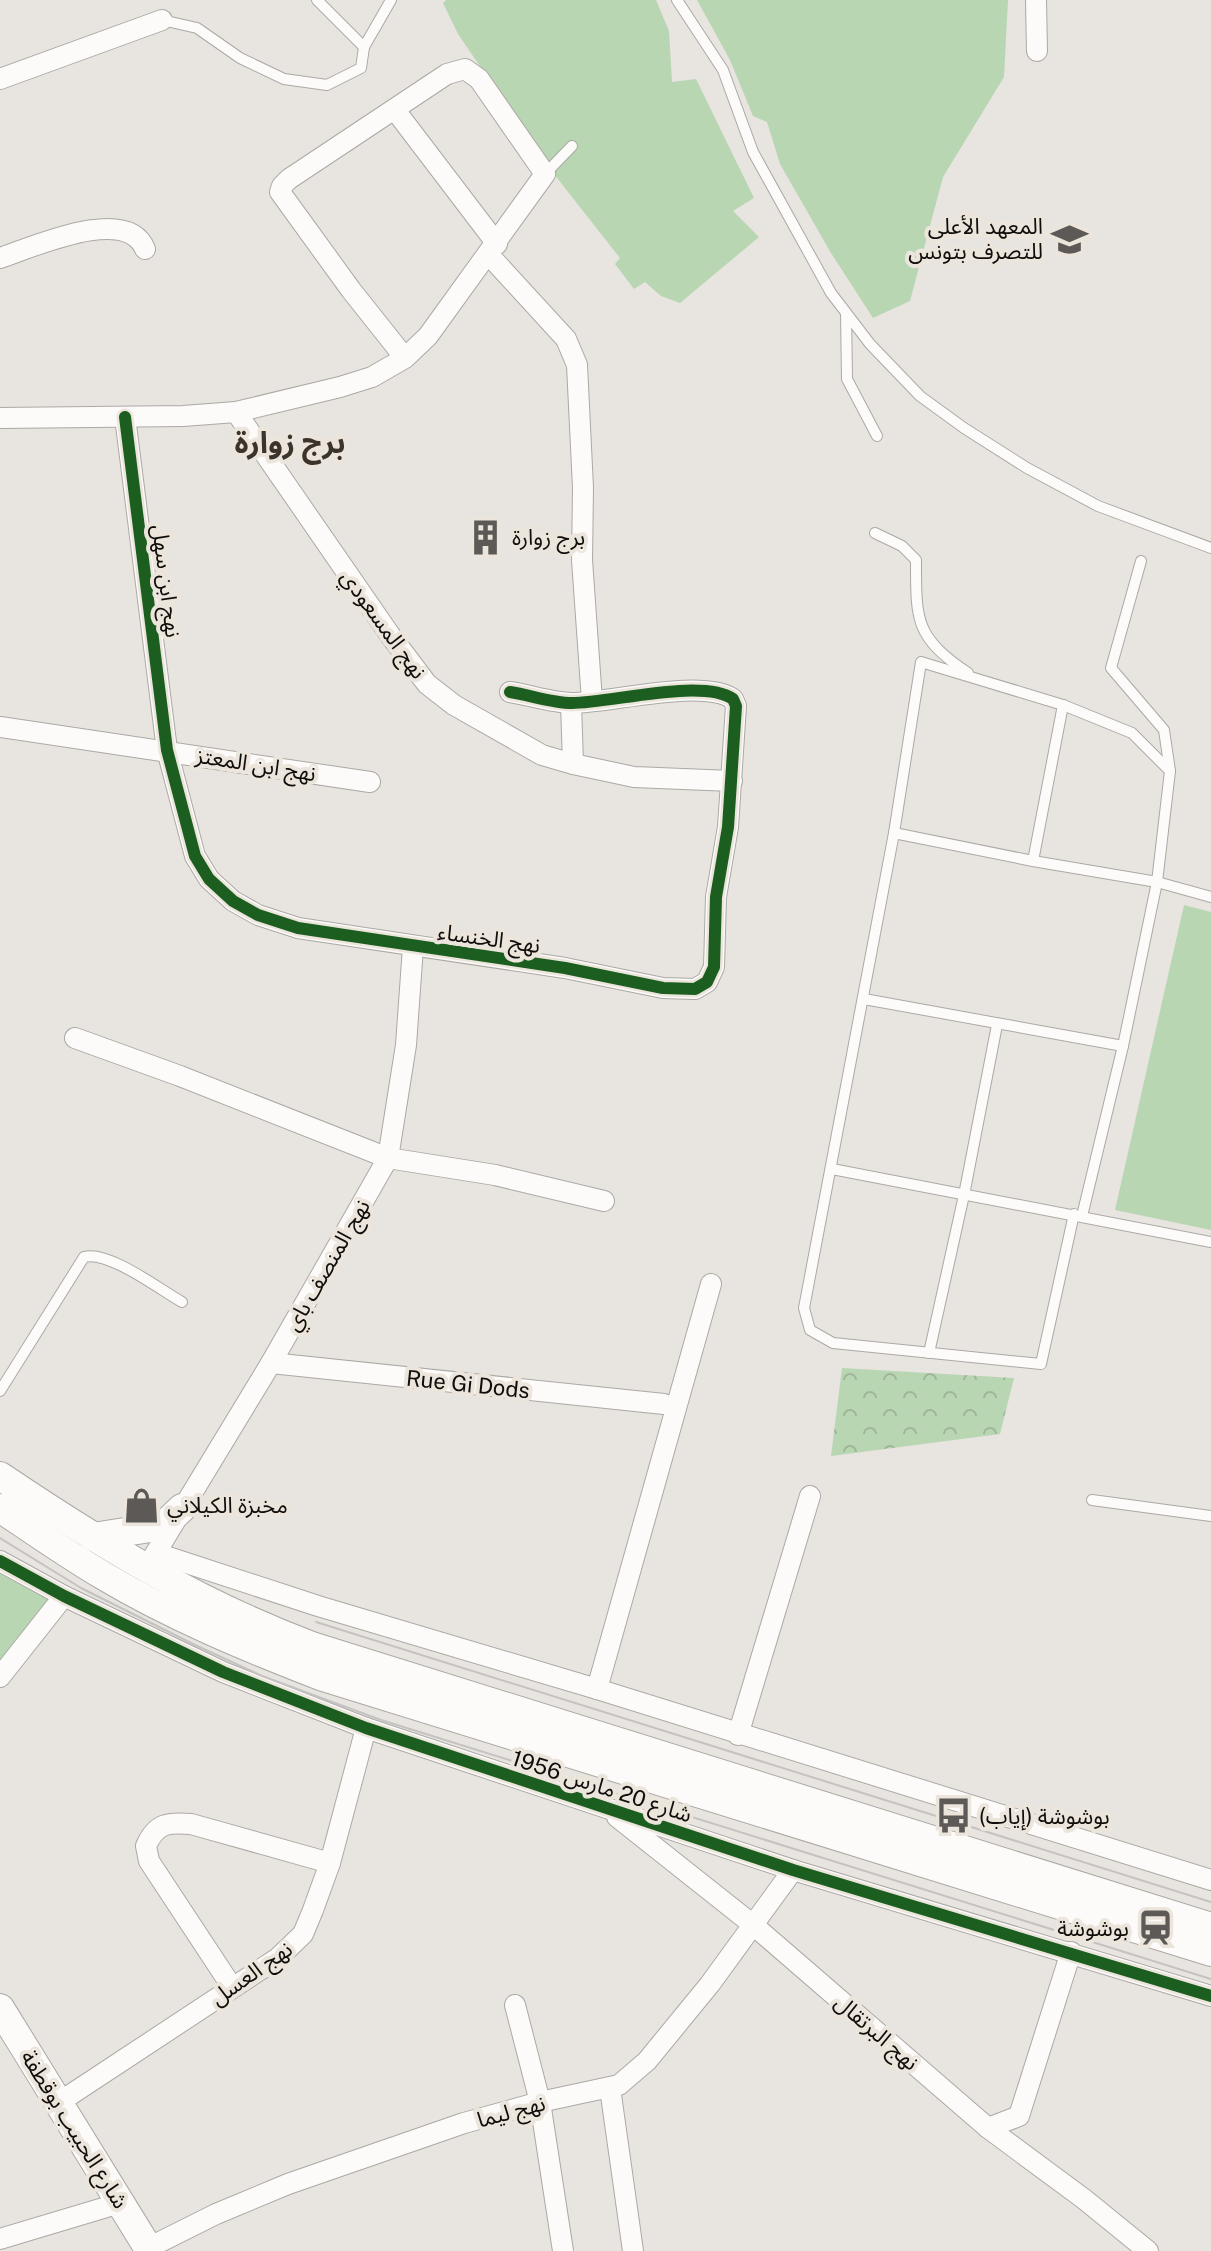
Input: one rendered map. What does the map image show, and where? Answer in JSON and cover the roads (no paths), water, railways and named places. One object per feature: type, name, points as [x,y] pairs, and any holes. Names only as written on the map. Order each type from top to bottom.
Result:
[{"type":"main road","name":"شارع 20 مارس 1956","points":[[0,1476],[267,1655],[377,1695],[1211,1952]]},
{"type":"main road","name":"شارع 20 مارس 1956","points":[[0,1508],[81,1562],[145,1572],[281,1635],[343,1658],[1211,1927]]},
{"type":"main road","points":[[93,1537],[163,1526],[175,1518],[182,1508]]},
{"type":"main road","name":"شارع الحبيب بوقطفة","points":[[0,2008],[149,2250]]},
{"type":"street","points":[[1036,0],[1037,51]]},
{"type":"street","points":[[0,79],[162,20]]},
{"type":"street","points":[[0,418],[236,412],[372,377],[405,358],[428,336],[545,174],[472,72],[465,69],[447,74],[289,179],[280,192],[405,358]]},
{"type":"street","points":[[395,110],[493,249],[566,339],[577,365],[583,488],[581,702],[573,764]]},
{"type":"street","points":[[0,258],[97,228],[121,229],[142,240],[145,249]]},
{"type":"street","name":"نهج المسعودي","points":[[236,412],[390,635],[427,684],[454,705],[542,755],[573,764],[634,777],[732,781]]},
{"type":"street","name":"نهج ابن سهل","points":[[125,417],[167,750]]},
{"type":"street","points":[[510,692],[581,702],[662,692],[727,695],[736,706],[732,781]]},
{"type":"street","name":"نهج ابن المعتز","points":[[0,727],[370,782]]},
{"type":"street","name":"نهج الخنساء","points":[[167,750],[195,856],[209,879],[233,901],[258,915],[298,928],[565,968],[663,988],[695,989],[707,982],[714,967],[716,897],[732,781]]},
{"type":"street","name":"نهج المنصف باي","points":[[145,1572],[271,1363],[388,1158],[406,1045],[413,947]]},
{"type":"street","points":[[75,1038],[388,1158],[495,1175],[604,1201]]},
{"type":"street","points":[[597,1689],[711,1284]]},
{"type":"street","name":"Rue Gi Dods","points":[[271,1363],[664,1404]]},
{"type":"street","points":[[738,1735],[810,1496]]},
{"type":"street","name":"شارع 20 مارس 1956","points":[[0,1561],[64,1596],[248,1683],[366,1728],[793,1870],[1211,1996]]},
{"type":"street","name":"شارع 20 مارس 1956","points":[[145,1572],[318,1606],[597,1689],[1211,1880]]},
{"type":"street","points":[[0,1677],[64,1596]]},
{"type":"street","name":"نهج العسل","points":[[58,2103],[278,1958],[303,1934],[330,1863],[366,1728]]},
{"type":"street","name":"نهج البرتقال","points":[[608,1810],[752,1924],[988,2128],[1148,2251]]},
{"type":"street","points":[[232,1987],[149,1861],[146,1846],[151,1836],[163,1824],[191,1824],[330,1863]]},
{"type":"street","name":"نهج ليما","points":[[149,2250],[216,2214],[288,2184],[464,2123],[540,2102],[610,2088],[627,2080],[647,2061],[710,1984],[793,1870]]},
{"type":"street","points":[[988,2128],[1019,2116],[1071,1952]]},
{"type":"street","points":[[515,2005],[540,2102],[563,2251]]},
{"type":"street","points":[[610,2088],[633,2251]]},
{"type":"street","points":[[0,2239],[120,2203]]},
{"type":"lane","points":[[317,0],[364,47]]},
{"type":"lane","points":[[162,20],[197,28],[240,58],[284,79],[327,85],[361,68],[364,47],[391,0]]},
{"type":"lane","points":[[677,0],[723,70],[753,152],[831,293],[870,344],[920,396],[1027,468],[1098,506],[1211,548]]},
{"type":"lane","points":[[545,174],[572,146]]},
{"type":"lane","points":[[846,313],[847,379],[877,436]]},
{"type":"lane","points":[[875,533],[902,546],[916,560],[916,607],[924,634],[941,655],[976,679]]},
{"type":"lane","points":[[1141,561],[1111,668],[1164,730],[1170,771],[1157,882],[1123,1046],[1041,1364],[833,1343],[810,1330],[804,1308],[864,999],[921,662],[1063,705],[1132,733],[1170,771]]},
{"type":"lane","points":[[1033,861],[1063,705]]},
{"type":"lane","points":[[894,833],[1157,882],[1211,897]]},
{"type":"lane","points":[[864,999],[1123,1046]]},
{"type":"lane","points":[[929,1353],[997,1025]]},
{"type":"lane","points":[[832,1169],[1211,1242]]},
{"type":"lane","points":[[0,1391],[84,1257],[92,1254],[108,1259],[182,1302]]},
{"type":"lane","points":[[1092,1500],[1211,1516]]},
{"type":"tram line","points":[[0,1538],[81,1588],[195,1645],[262,1676],[381,1720],[1211,1979]]},
{"type":"tram line","points":[[316,1622],[1211,1902]]},
{"type":"place","name":"المعهد الأعلى للتصرف بتونس","points":[[1069,239]]},
{"type":"place","name":"برج زوارة","points":[[486,537]]},
{"type":"place","name":"مخبزة الكيلاني","points":[[141,1505]]},
{"type":"place","name":"بوشوشة (إياب)","points":[[953,1816]]},
{"type":"place","name":"بوشوشة","points":[[1155,1928]]},
{"type":"district","name":"برج زوارة","points":[[290,442]]}]
